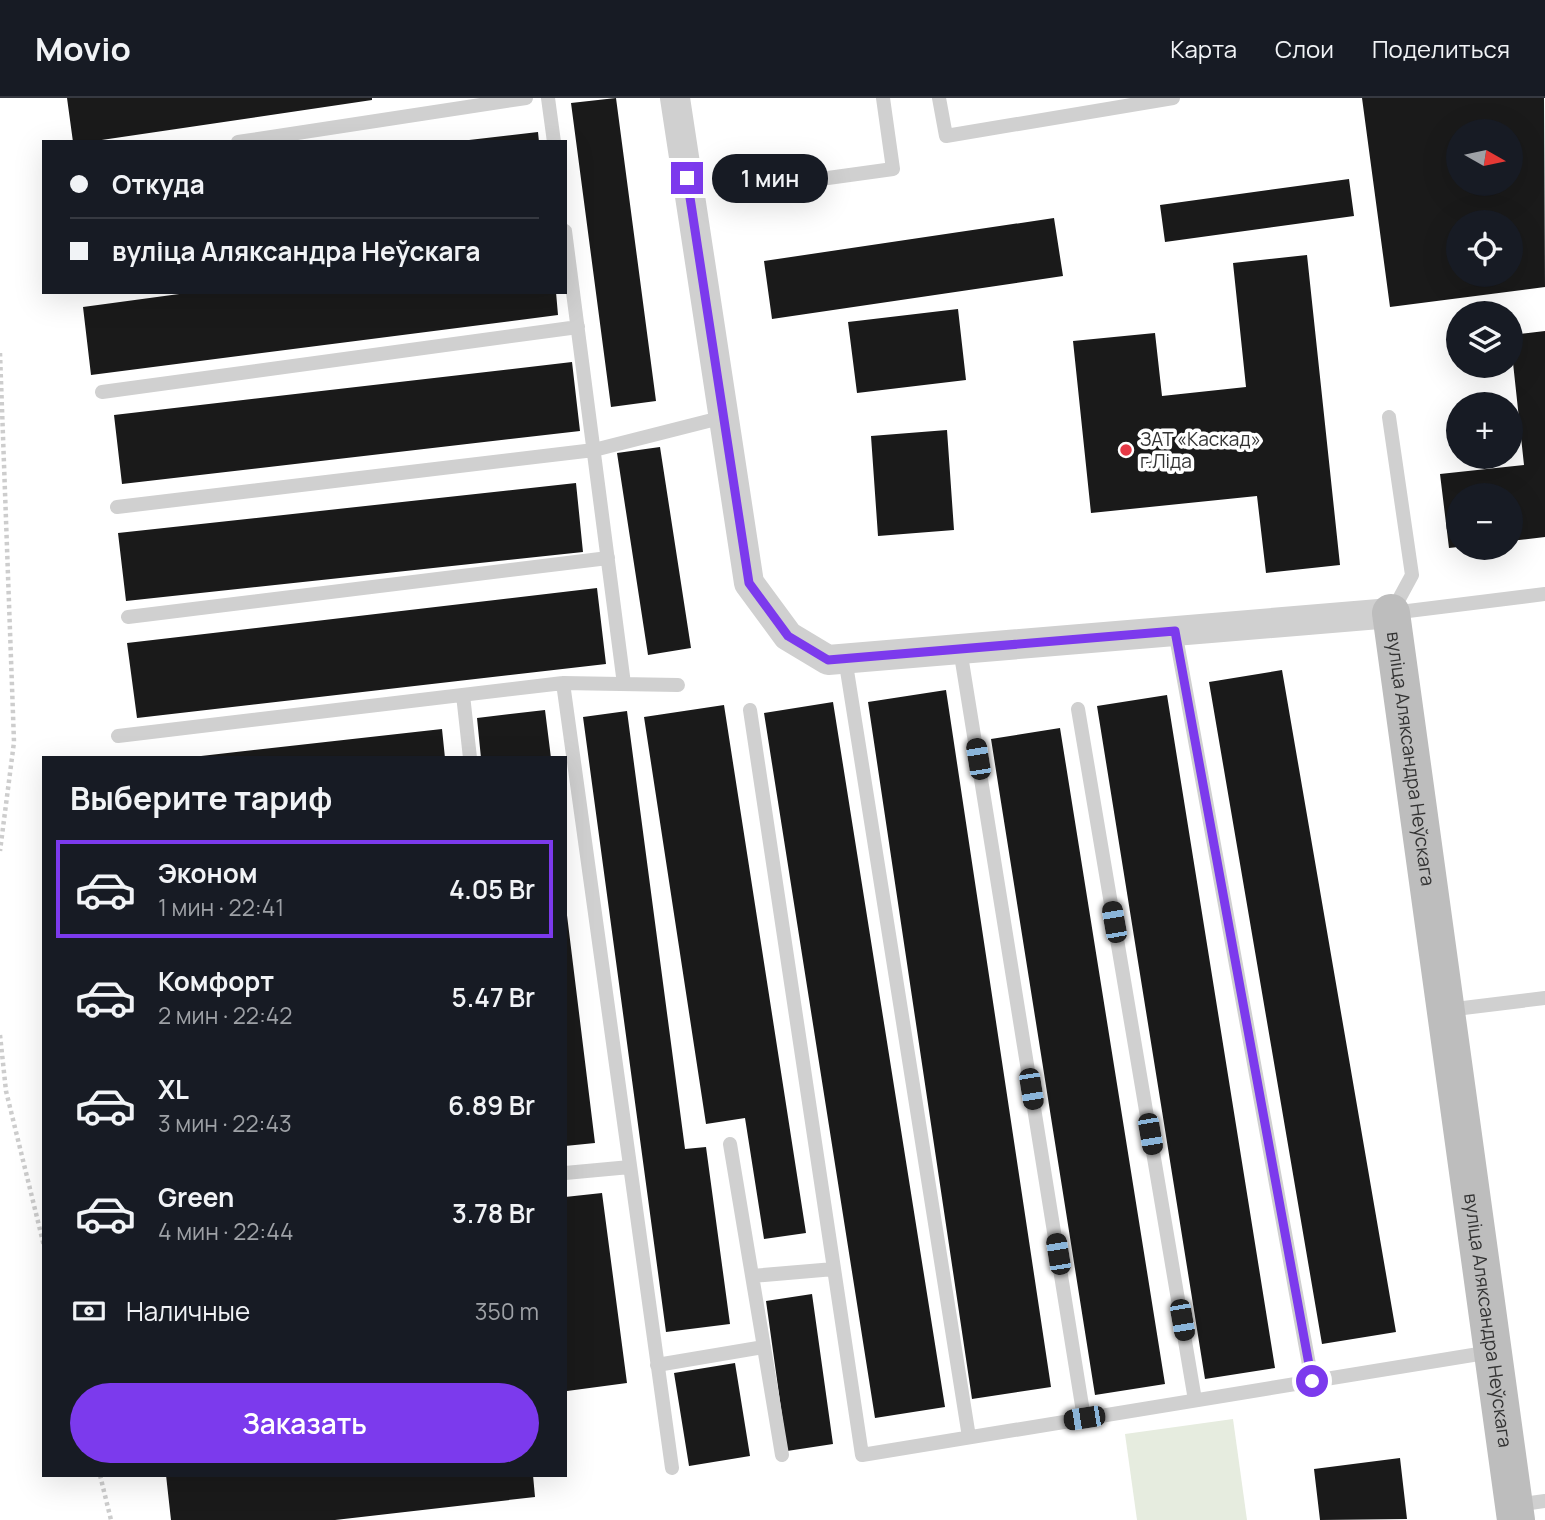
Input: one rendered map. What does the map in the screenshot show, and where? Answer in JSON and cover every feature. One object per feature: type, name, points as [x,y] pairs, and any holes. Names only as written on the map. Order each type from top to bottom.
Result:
[{"type":"street","name":"вуліца Аляксандра Неўскага","points":[[675,98],[749,583],[788,636],[828,660],[1391,613],[1493,1351],[1525,1509]]},
{"type":"lane","points":[[252,140],[526,98]]},
{"type":"lane","points":[[548,98],[554,140]]},
{"type":"lane","points":[[756,188],[893,169],[883,98]]},
{"type":"lane","points":[[939,98],[946,136],[1173,98]]},
{"type":"lane","points":[[567,246],[624,684]]},
{"type":"lane","points":[[102,392],[578,327]]},
{"type":"lane","points":[[1389,416],[1412,575],[1391,613]]},
{"type":"lane","points":[[117,507],[594,450],[724,417]]},
{"type":"lane","points":[[128,617],[608,558]]},
{"type":"lane","points":[[1391,613],[1545,594]]},
{"type":"lane","points":[[1175,631],[1312,1381]]},
{"type":"lane","points":[[960,649],[1084,1418]]},
{"type":"lane","points":[[845,658],[969,1437]]},
{"type":"lane","points":[[563,683],[672,1468]]},
{"type":"lane","points":[[118,736],[563,683],[678,685]]},
{"type":"lane","points":[[463,695],[470,756]]},
{"type":"lane","points":[[1078,709],[1195,1400]]},
{"type":"lane","points":[[750,710],[862,1455],[1493,1351]]},
{"type":"lane","points":[[1446,1010],[1545,998]]},
{"type":"lane","points":[[730,1144],[782,1455]]},
{"type":"lane","points":[[567,1173],[630,1167]]},
{"type":"lane","points":[[752,1276],[834,1269]]},
{"type":"lane","points":[[657,1365],[764,1347]]},
{"type":"path","points":[[0,353],[14,743],[0,851]]},
{"type":"path","points":[[0,1035],[6,1091],[42,1238]]},
{"type":"path","points":[[100,1477],[111,1520]]},
{"type":"shaded area","points":[[1233,1419],[1247,1520],[1137,1520],[1125,1434]]},
{"type":"building","points":[[67,98],[372,98],[102,140],[73,140]]},
{"type":"building","points":[[616,98],[656,401],[611,407],[571,103]]},
{"type":"building","points":[[1362,98],[1544,98],[1545,287],[1390,307]]},
{"type":"building","points":[[538,132],[539,140],[469,140]]},
{"type":"building","points":[[1349,179],[1354,216],[1165,242],[1160,205]]},
{"type":"building","points":[[1054,218],[1063,276],[772,319],[764,261]]},
{"type":"building","points":[[1307,255],[1340,565],[1266,573],[1257,496],[1091,513],[1073,341],[1155,333],[1162,396],[1246,387],[1233,263]]},
{"type":"building","points":[[179,294],[556,294],[558,315],[91,375],[83,307]]},
{"type":"building","points":[[958,309],[966,380],[857,393],[848,322]]},
{"type":"building","points":[[1545,331],[1545,537],[1523,540],[1523,483],[1446,483],[1446,523],[1440,474],[1487,469],[1523,469],[1523,392],[1516,392],[1515,378],[1523,378],[1523,334]]},
{"type":"building","points":[[572,362],[580,431],[122,484],[114,415]]},
{"type":"building","points":[[947,430],[954,530],[878,536],[871,436]]},
{"type":"building","points":[[660,447],[691,648],[648,655],[617,453]]},
{"type":"building","points":[[576,483],[583,552],[126,601],[118,533]]},
{"type":"building","points":[[597,588],[606,664],[137,718],[127,643]]},
{"type":"building","points":[[1282,670],[1396,1332],[1322,1344],[1209,682]]},
{"type":"building","points":[[946,690],[1051,1387],[972,1399],[868,702]]},
{"type":"building","points":[[1167,695],[1275,1368],[1205,1379],[1097,706]]},
{"type":"building","points":[[833,702],[945,1407],[875,1418],[764,713]]},
{"type":"building","points":[[724,705],[806,1233],[764,1239],[745,1118],[706,1124],[644,717]]},
{"type":"building","points":[[545,710],[551,756],[481,756],[477,718]]},
{"type":"building","points":[[627,711],[685,1149],[706,1147],[730,1324],[666,1332],[583,717]]},
{"type":"building","points":[[1060,728],[1165,1384],[1095,1395],[991,739]]},
{"type":"building","points":[[442,729],[445,756],[201,756]]},
{"type":"building","points":[[567,915],[595,1143],[567,1146]]},
{"type":"building","points":[[602,1193],[627,1383],[567,1391],[567,1197]]},
{"type":"building","points":[[812,1294],[833,1444],[787,1451],[766,1301]]},
{"type":"building","points":[[735,1363],[750,1456],[689,1466],[674,1373]]},
{"type":"building","points":[[1400,1458],[1407,1519],[1320,1520],[1314,1469]]},
{"type":"building","points":[[166,1477],[533,1477],[535,1497],[335,1520],[171,1520]]},
{"type":"place","name":"ЗАТ «Каскад» г.Ліда","points":[[1126,450]]},
{"type":"route","points":[[687,178],[749,583],[788,636],[828,660],[1175,631],[1312,1381]]}]
